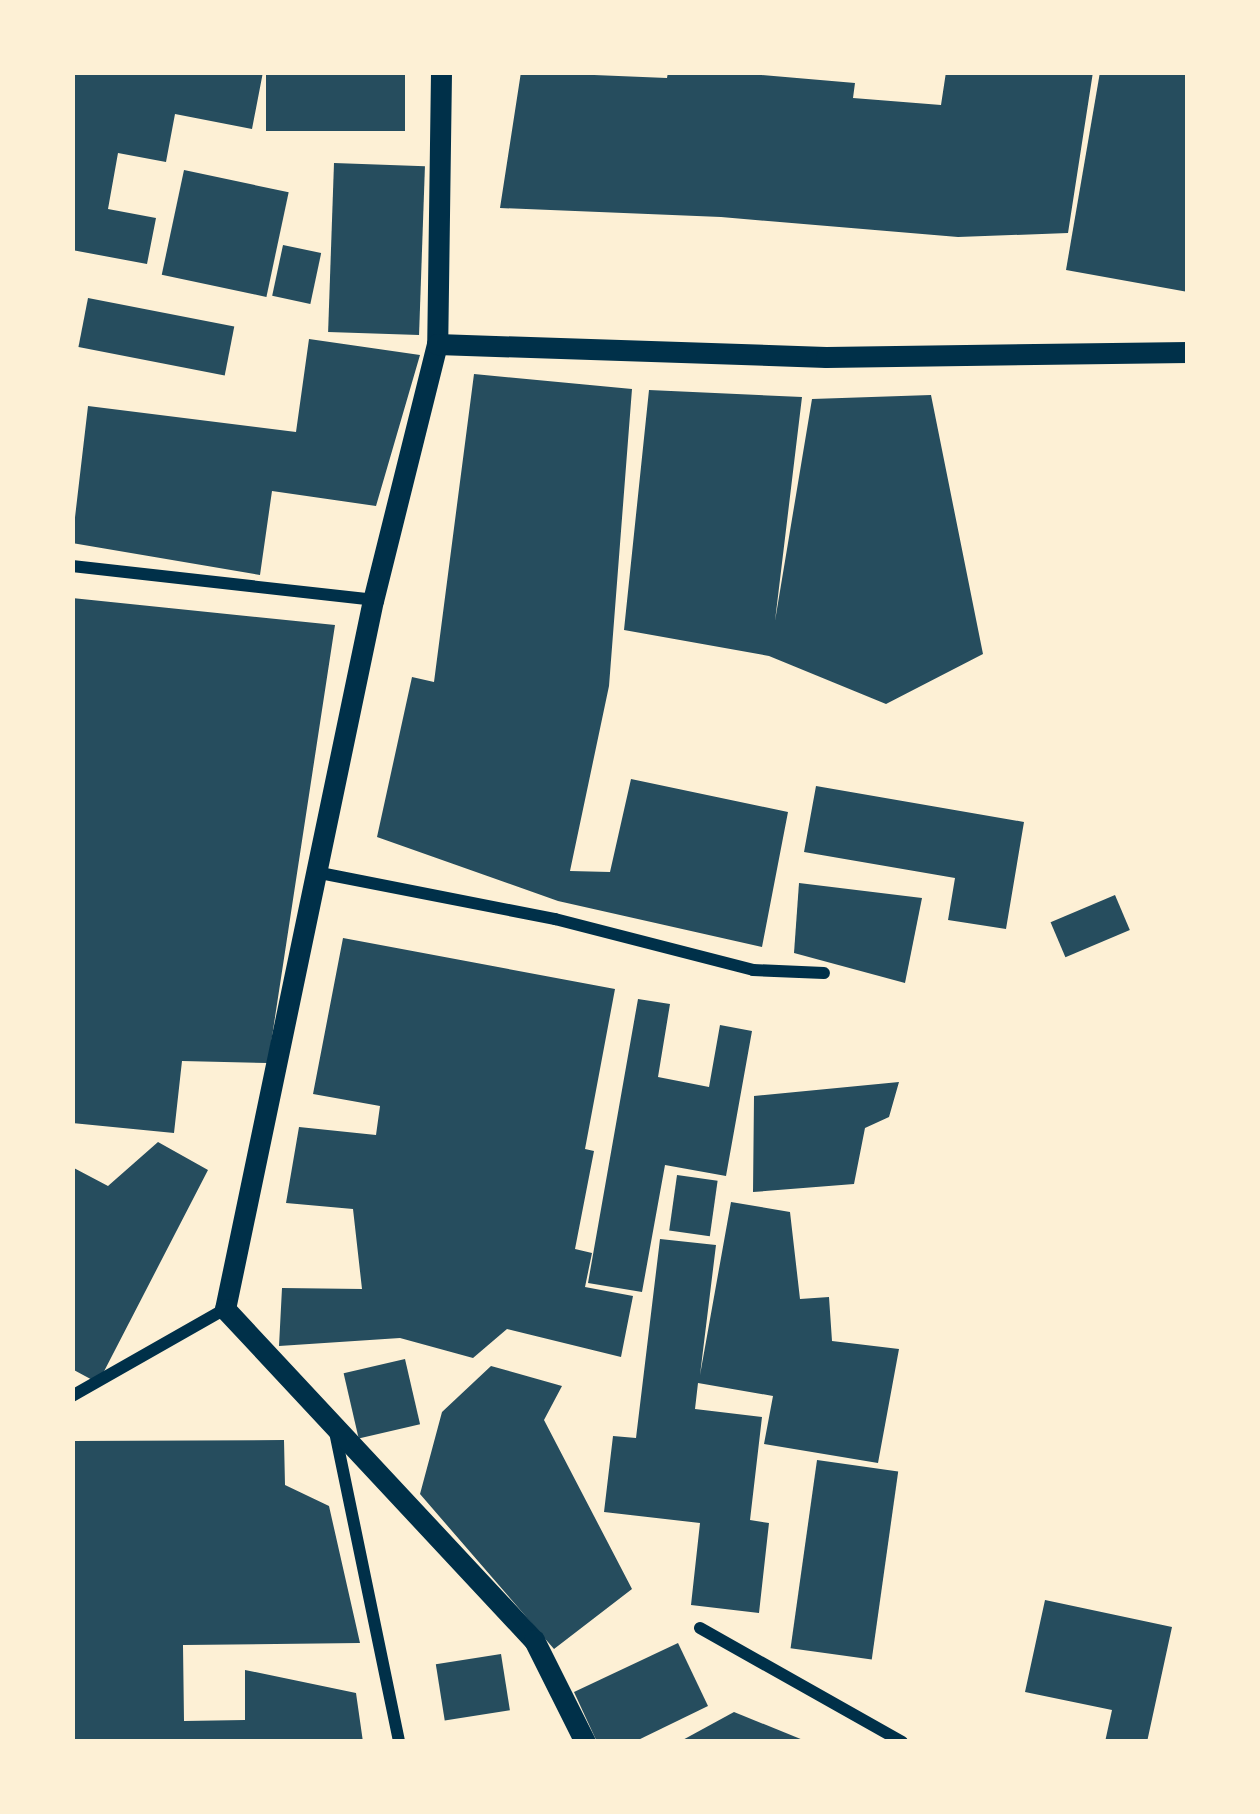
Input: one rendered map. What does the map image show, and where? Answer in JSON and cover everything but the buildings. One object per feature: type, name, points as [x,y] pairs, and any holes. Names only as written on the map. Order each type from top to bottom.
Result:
[{"type":"street","points":[[72,1396],[225,1309],[373,600],[437,344],[441,72]]},
{"type":"street","points":[[437,344],[826,357],[1188,352]]},
{"type":"street","points":[[72,566],[373,600]]},
{"type":"street","points":[[314,872],[555,919],[753,970],[824,973]]},
{"type":"street","points":[[225,1309],[534,1640],[585,1742]]},
{"type":"street","points":[[332,1419],[399,1742]]},
{"type":"street","points":[[700,1628],[902,1742]]}]
